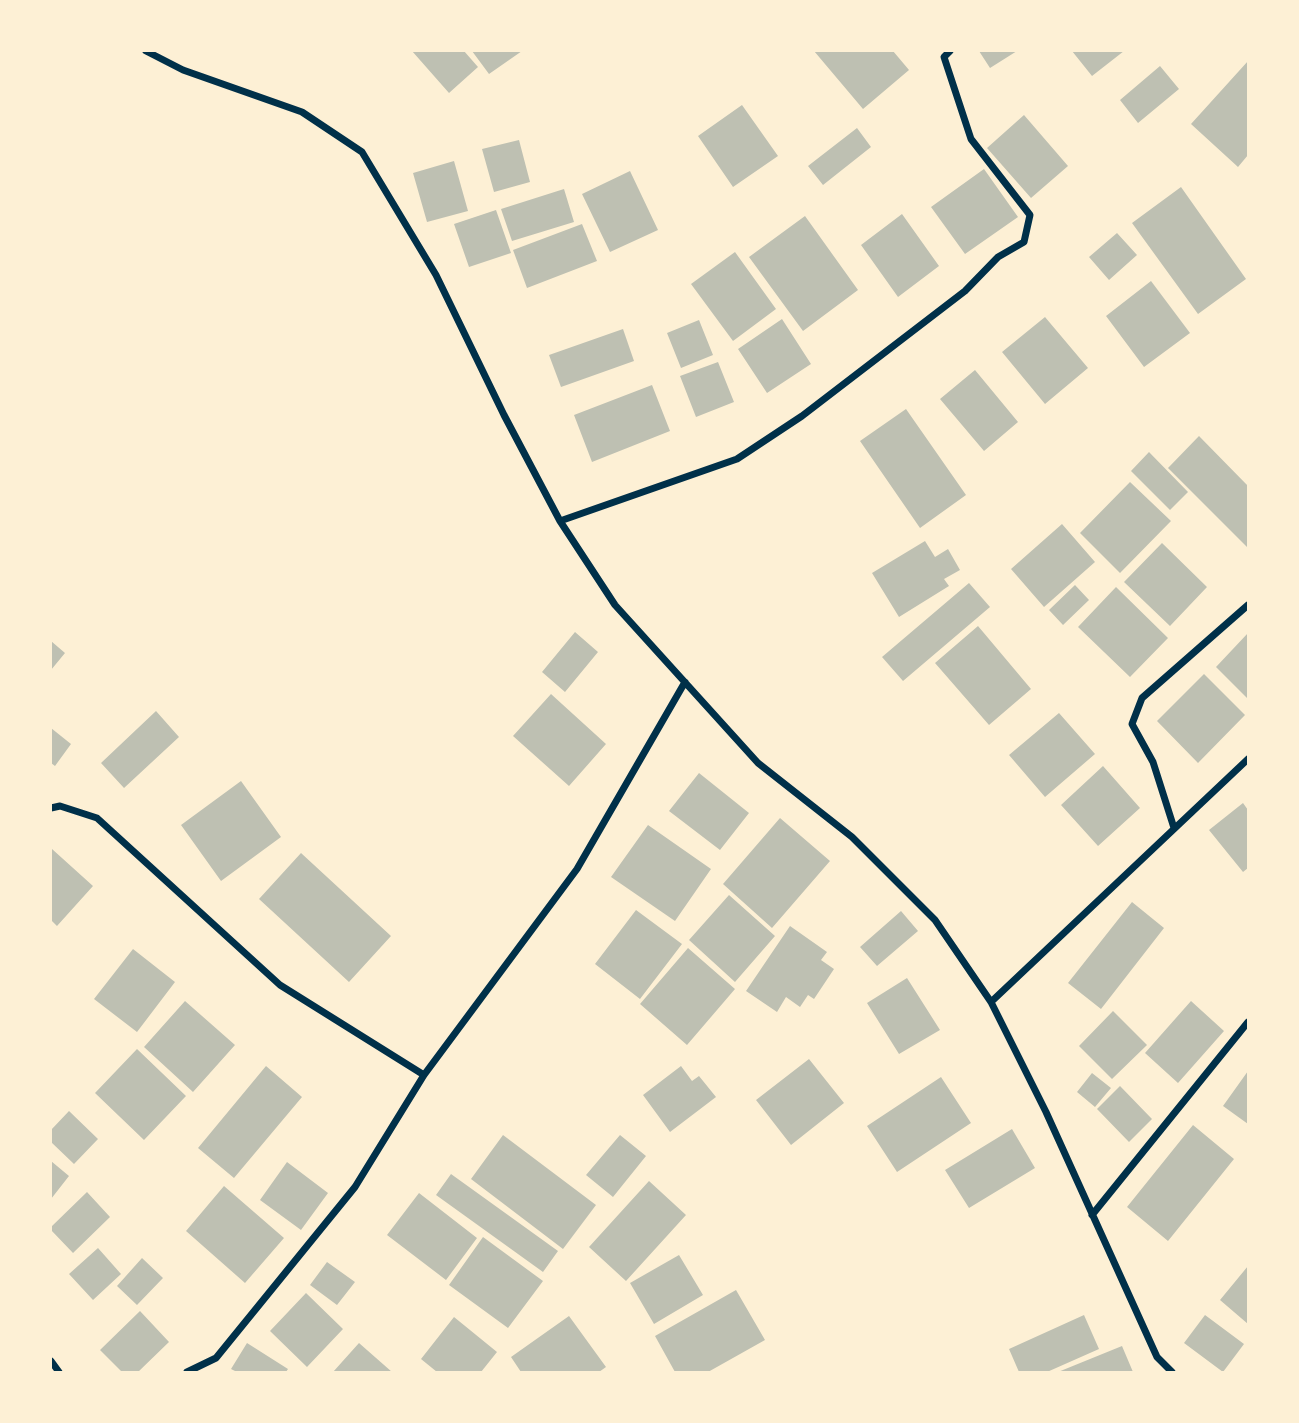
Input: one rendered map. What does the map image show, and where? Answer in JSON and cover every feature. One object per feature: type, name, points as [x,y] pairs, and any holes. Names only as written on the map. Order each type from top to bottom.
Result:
[{"type":"street","points":[[146,51],[183,70],[302,112],[362,152],[436,275],[560,521],[615,605],[758,763],[852,837],[935,920],[991,1002],[1046,1112],[1157,1357],[1172,1372]]},
{"type":"street","points":[[560,521],[737,459],[802,416],[965,291],[998,257],[1024,242],[1030,215],[971,139],[944,57],[950,51]]},
{"type":"street","points":[[1174,828],[1153,762],[1132,724],[1142,698],[1248,605]]},
{"type":"street","points":[[187,1372],[216,1358],[355,1187],[424,1075],[578,869],[685,682]]},
{"type":"street","points":[[991,1002],[1248,759]]},
{"type":"street","points":[[51,808],[60,806],[97,818],[280,985],[424,1075]]},
{"type":"street","points":[[1092,1215],[1248,1022]]},
{"type":"street","points":[[51,1361],[59,1372]]},
{"type":"building","points":[[412,51],[464,51],[478,67],[449,93]]},
{"type":"building","points":[[472,51],[522,51],[489,74]]},
{"type":"building","points":[[814,51],[893,51],[909,70],[863,109]]},
{"type":"building","points":[[979,51],[1017,51],[990,68]]},
{"type":"building","points":[[1072,51],[1124,51],[1092,76]]},
{"type":"building","points":[[1248,61],[1248,155],[1238,167],[1191,124]]},
{"type":"building","points":[[1160,66],[1179,89],[1138,123],[1120,100]]},
{"type":"building","points":[[742,105],[778,156],[733,187],[698,136]]},
{"type":"building","points":[[1024,115],[1068,166],[1031,198],[987,148]]},
{"type":"building","points":[[857,128],[871,147],[823,185],[808,166]]},
{"type":"building","points":[[519,140],[530,182],[494,192],[482,149]]},
{"type":"building","points":[[454,161],[468,211],[427,222],[413,173]]},
{"type":"building","points":[[984,169],[1018,217],[965,254],[931,207]]},
{"type":"building","points":[[630,171],[658,230],[610,252],[582,194]]},
{"type":"building","points":[[1181,187],[1246,279],[1198,314],[1132,223]]},
{"type":"building","points":[[564,189],[574,222],[512,241],[501,209]]},
{"type":"building","points":[[496,210],[511,253],[469,267],[454,224]]},
{"type":"building","points":[[902,214],[939,266],[898,297],[861,245]]},
{"type":"building","points":[[805,216],[858,290],[803,331],[749,257]]},
{"type":"building","points":[[582,224],[597,261],[527,288],[513,250]]},
{"type":"building","points":[[1117,233],[1137,255],[1109,280],[1089,257]]},
{"type":"building","points":[[735,252],[776,309],[733,341],[691,284]]},
{"type":"building","points":[[1151,281],[1190,333],[1144,367],[1106,316]]},
{"type":"building","points":[[1045,317],[1088,368],[1045,404],[1002,352]]},
{"type":"building","points":[[782,319],[811,364],[767,393],[738,349]]},
{"type":"building","points":[[699,320],[713,355],[681,368],[667,333]]},
{"type":"building","points":[[623,329],[634,361],[561,387],[549,355]]},
{"type":"building","points":[[718,362],[734,402],[696,417],[680,376]]},
{"type":"building","points":[[975,370],[1018,422],[984,451],[940,399]]},
{"type":"building","points":[[652,385],[670,431],[592,462],[574,415]]},
{"type":"building","points":[[906,409],[966,495],[920,528],[860,441]]},
{"type":"building","points":[[1199,436],[1248,486],[1247,547],[1168,468]]},
{"type":"building","points":[[1149,452],[1188,492],[1170,510],[1131,471]]},
{"type":"building","points":[[1130,482],[1171,521],[1120,573],[1080,533]]},
{"type":"building","points":[[1062,524],[1095,562],[1044,607],[1011,569]]},
{"type":"building","points":[[925,541],[935,557],[948,549],[960,570],[944,579],[949,586],[899,617],[872,573]]},
{"type":"building","points":[[1162,543],[1207,587],[1170,626],[1124,582]]},
{"type":"building","points":[[969,583],[990,607],[903,681],[882,657]]},
{"type":"building","points":[[1075,585],[1089,600],[1063,625],[1049,610]]},
{"type":"building","points":[[1116,587],[1168,638],[1130,677],[1078,627]]},
{"type":"building","points":[[978,626],[1031,689],[989,725],[935,663]]},
{"type":"building","points":[[575,632],[598,652],[565,692],[542,672]]},
{"type":"building","points":[[1248,633],[1248,699],[1216,667]]},
{"type":"building","points":[[51,641],[65,653],[51,670]]},
{"type":"building","points":[[1204,674],[1245,715],[1198,763],[1157,721]]},
{"type":"building","points":[[551,694],[606,744],[569,786],[513,736]]},
{"type":"building","points":[[156,711],[179,737],[124,788],[101,763]]},
{"type":"building","points":[[1059,713],[1095,754],[1045,797],[1009,755]]},
{"type":"building","points":[[51,728],[71,744],[55,766],[51,763]]},
{"type":"building","points":[[1103,766],[1140,808],[1098,846],[1061,805]]},
{"type":"building","points":[[699,773],[749,813],[720,850],[669,811]]},
{"type":"building","points":[[241,781],[281,837],[221,881],[181,825]]},
{"type":"building","points":[[1243,803],[1248,810],[1248,868],[1243,872],[1209,830]]},
{"type":"building","points":[[780,818],[830,861],[772,928],[723,884]]},
{"type":"building","points":[[648,825],[711,869],[675,921],[611,877]]},
{"type":"building","points":[[52,849],[93,886],[57,926],[51,920]]},
{"type":"building","points":[[301,853],[391,936],[349,982],[259,899]]},
{"type":"building","points":[[729,895],[775,936],[735,982],[689,940]]},
{"type":"building","points":[[1132,902],[1164,928],[1101,1009],[1068,983]]},
{"type":"building","points":[[636,910],[682,944],[640,999],[595,964]]},
{"type":"building","points":[[901,911],[918,931],[877,966],[860,947]]},
{"type":"building","points":[[790,926],[827,952],[821,960],[834,969],[814,999],[808,995],[800,1007],[786,997],[777,1012],[746,991]]},
{"type":"building","points":[[688,948],[735,989],[687,1045],[640,1004]]},
{"type":"building","points":[[133,949],[175,982],[137,1032],[94,999]]},
{"type":"building","points":[[907,978],[940,1030],[899,1054],[867,1003]]},
{"type":"building","points":[[185,1001],[235,1045],[193,1092],[144,1047]]},
{"type":"building","points":[[1191,1001],[1224,1031],[1178,1083],[1145,1053]]},
{"type":"building","points":[[1113,1011],[1147,1045],[1112,1079],[1079,1046]]},
{"type":"building","points":[[137,1049],[186,1096],[144,1140],[95,1093]]},
{"type":"building","points":[[809,1059],[844,1103],[791,1145],[756,1100]]},
{"type":"building","points":[[266,1066],[302,1097],[234,1178],[198,1148]]},
{"type":"building","points":[[681,1066],[692,1081],[699,1076],[716,1097],[670,1132],[643,1095]]},
{"type":"building","points":[[1248,1071],[1248,1124],[1223,1106]]},
{"type":"building","points":[[1092,1073],[1111,1088],[1095,1107],[1077,1092]]},
{"type":"building","points":[[941,1077],[971,1123],[897,1172],[867,1126]]},
{"type":"building","points":[[1120,1086],[1152,1119],[1129,1142],[1097,1109]]},
{"type":"building","points":[[69,1111],[98,1139],[74,1164],[51,1142],[51,1130]]},
{"type":"building","points":[[1193,1125],[1234,1159],[1168,1241],[1127,1207]]},
{"type":"building","points":[[1012,1129],[1035,1168],[969,1208],[945,1170]]},
{"type":"building","points":[[503,1135],[596,1205],[563,1249],[471,1179]]},
{"type":"building","points":[[620,1135],[646,1156],[613,1197],[586,1175]]},
{"type":"building","points":[[51,1161],[69,1176],[51,1199]]},
{"type":"building","points":[[287,1162],[328,1193],[301,1230],[260,1200]]},
{"type":"building","points":[[451,1174],[558,1251],[543,1272],[436,1195]]},
{"type":"building","points":[[649,1181],[686,1215],[626,1281],[589,1247]]},
{"type":"building","points":[[224,1186],[284,1238],[245,1283],[186,1231]]},
{"type":"building","points":[[87,1192],[110,1217],[73,1253],[51,1227]]},
{"type":"building","points":[[419,1193],[477,1238],[446,1280],[387,1235]]},
{"type":"building","points":[[483,1237],[543,1281],[508,1328],[449,1285]]},
{"type":"building","points":[[98,1248],[121,1274],[93,1300],[69,1274]]},
{"type":"building","points":[[679,1255],[703,1295],[654,1324],[630,1283]]},
{"type":"building","points":[[142,1258],[163,1278],[137,1305],[117,1286]]},
{"type":"building","points":[[327,1262],[355,1282],[337,1305],[310,1285]]},
{"type":"building","points":[[1248,1266],[1248,1324],[1220,1300]]},
{"type":"building","points":[[736,1290],[765,1340],[708,1372],[675,1372],[655,1336]]},
{"type":"building","points":[[306,1293],[343,1329],[307,1367],[270,1331]]},
{"type":"building","points":[[140,1311],[169,1342],[138,1372],[122,1372],[100,1350]]},
{"type":"building","points":[[1084,1315],[1099,1349],[1047,1372],[1019,1372],[1009,1349]]},
{"type":"building","points":[[1205,1315],[1244,1344],[1223,1372],[1184,1343]]},
{"type":"building","points":[[569,1316],[606,1367],[599,1372],[521,1372],[511,1357]]},
{"type":"building","points":[[454,1317],[497,1352],[481,1372],[437,1372],[421,1359]]},
{"type":"building","points":[[247,1343],[288,1369],[286,1372],[237,1372],[231,1369]]},
{"type":"building","points":[[359,1343],[392,1372],[333,1372]]},
{"type":"building","points":[[1122,1346],[1133,1372],[1058,1372]]}]
